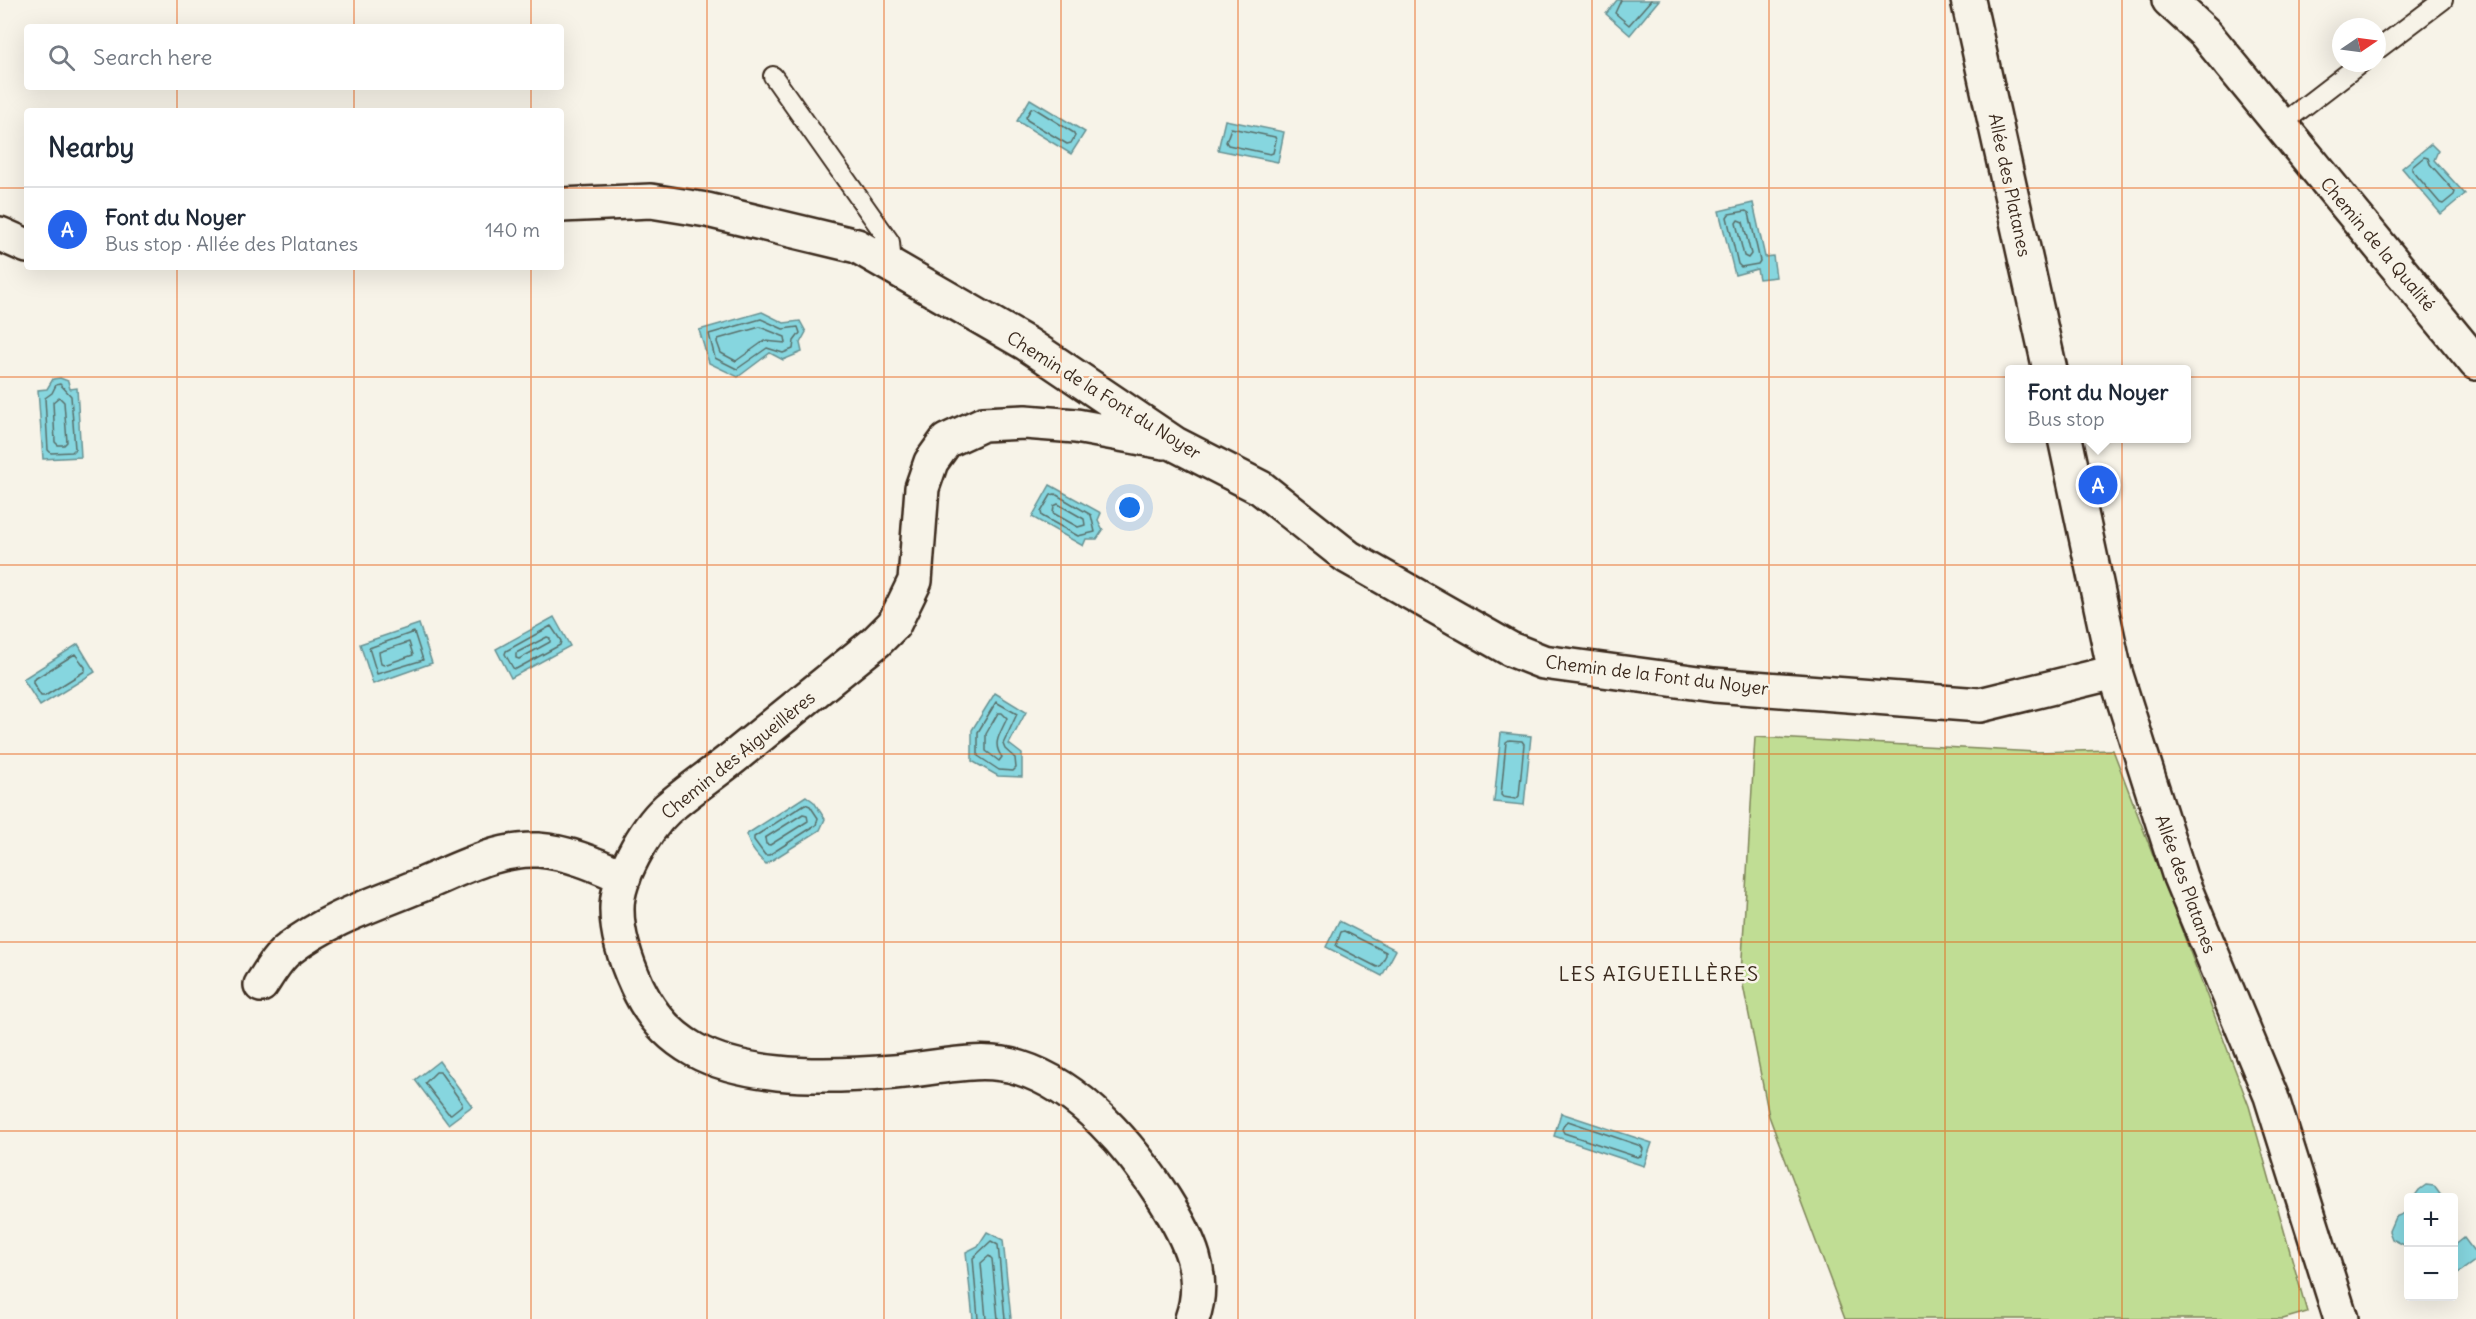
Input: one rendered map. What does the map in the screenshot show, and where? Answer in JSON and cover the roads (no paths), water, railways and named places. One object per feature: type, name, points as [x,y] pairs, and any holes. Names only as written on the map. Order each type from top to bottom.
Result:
[{"type":"street","name":"Allée des Platanes","points":[[1968,0],[2049,365]]},
{"type":"street","name":"Chemin de la Qualité","points":[[2169,0],[2205,33],[2279,126],[2431,305],[2476,363]]},
{"type":"street","name":"Chemin de la Font du Noyer","points":[[564,205],[651,201],[707,210],[857,246],[1027,344],[1175,444],[1261,488],[1348,557],[1510,649],[1544,662],[1714,685],[1970,705],[1980,705],[2115,672]]},
{"type":"street","points":[[0,234],[24,245]]},
{"type":"street","name":"Chemin des Aigueillères","points":[[1175,444],[1076,426],[1025,422],[983,424],[946,441],[931,462],[922,488],[915,581],[894,624],[876,642],[666,810],[638,847],[624,877],[616,907],[620,942],[648,1009],[673,1036],[709,1059],[778,1073],[832,1074],[892,1072],[990,1062],[1018,1067],[1050,1079],[1113,1132],[1152,1180],[1186,1233],[1197,1268],[1196,1308],[1192,1319]]},
{"type":"street","name":"Allée des Platanes","points":[[2066,443],[2115,672],[2180,877],[2271,1096],[2341,1319]]},
{"type":"street","points":[[261,985],[286,951],[317,929],[480,860],[514,852],[536,850],[555,852],[579,858],[624,877]]},
{"type":"lane","points":[[2386,43],[2443,0]]},
{"type":"lane","points":[[2279,126],[2349,72]]},
{"type":"lane","points":[[773,76],[890,242],[892,266]]},
{"type":"water","points":[[1617,0],[1659,0],[1630,35],[1606,14]]},
{"type":"water","points":[[1030,99],[1085,132],[1071,154],[1017,121]]},
{"type":"water","points":[[1225,120],[1284,132],[1278,162],[1218,150]]},
{"type":"water","points":[[2431,144],[2438,151],[2434,160],[2465,194],[2441,214],[2402,168]]},
{"type":"water","points":[[1753,203],[1765,257],[1773,256],[1776,277],[1759,279],[1757,269],[1735,275],[1719,211]]},
{"type":"water","points":[[762,312],[784,323],[800,321],[806,332],[800,343],[802,352],[783,360],[770,353],[738,377],[709,363],[699,330]]},
{"type":"water","points":[[60,378],[68,381],[70,389],[77,388],[81,457],[43,459],[38,390],[47,389],[53,379]]},
{"type":"water","points":[[1050,485],[1101,513],[1098,520],[1103,530],[1097,539],[1086,539],[1083,546],[1032,517]]},
{"type":"water","points":[[554,617],[570,646],[511,678],[496,649]]},
{"type":"water","points":[[419,624],[432,663],[373,684],[360,644]]},
{"type":"water","points":[[78,644],[95,672],[40,706],[23,679]]},
{"type":"water","points":[[995,693],[1026,712],[1009,744],[1022,754],[1022,777],[998,776],[972,761],[972,730]]},
{"type":"water","points":[[1501,733],[1531,736],[1524,805],[1494,802]]},
{"type":"water","points":[[806,796],[814,802],[825,819],[820,830],[766,864],[749,843],[747,834]]},
{"type":"water","points":[[1339,921],[1396,950],[1382,976],[1326,947]]},
{"type":"water","points":[[439,1061],[472,1106],[448,1124],[415,1080]]},
{"type":"water","points":[[1561,1113],[1652,1143],[1644,1166],[1554,1136]]},
{"type":"water","points":[[2426,1185],[2434,1186],[2439,1193],[2417,1193]]},
{"type":"water","points":[[2404,1213],[2404,1245],[2392,1239],[2389,1231],[2395,1217]]},
{"type":"water","points":[[987,1232],[1003,1240],[1011,1319],[973,1319],[966,1252],[978,1246]]},
{"type":"water","points":[[2464,1238],[2476,1254],[2476,1260],[2458,1273],[2458,1247],[2458,1243]]},
{"type":"place","name":"Font du Noyer","points":[[2098,485]]},
{"type":"district","name":"LES AIGUEILLÈRES","points":[[1659,973]]}]
